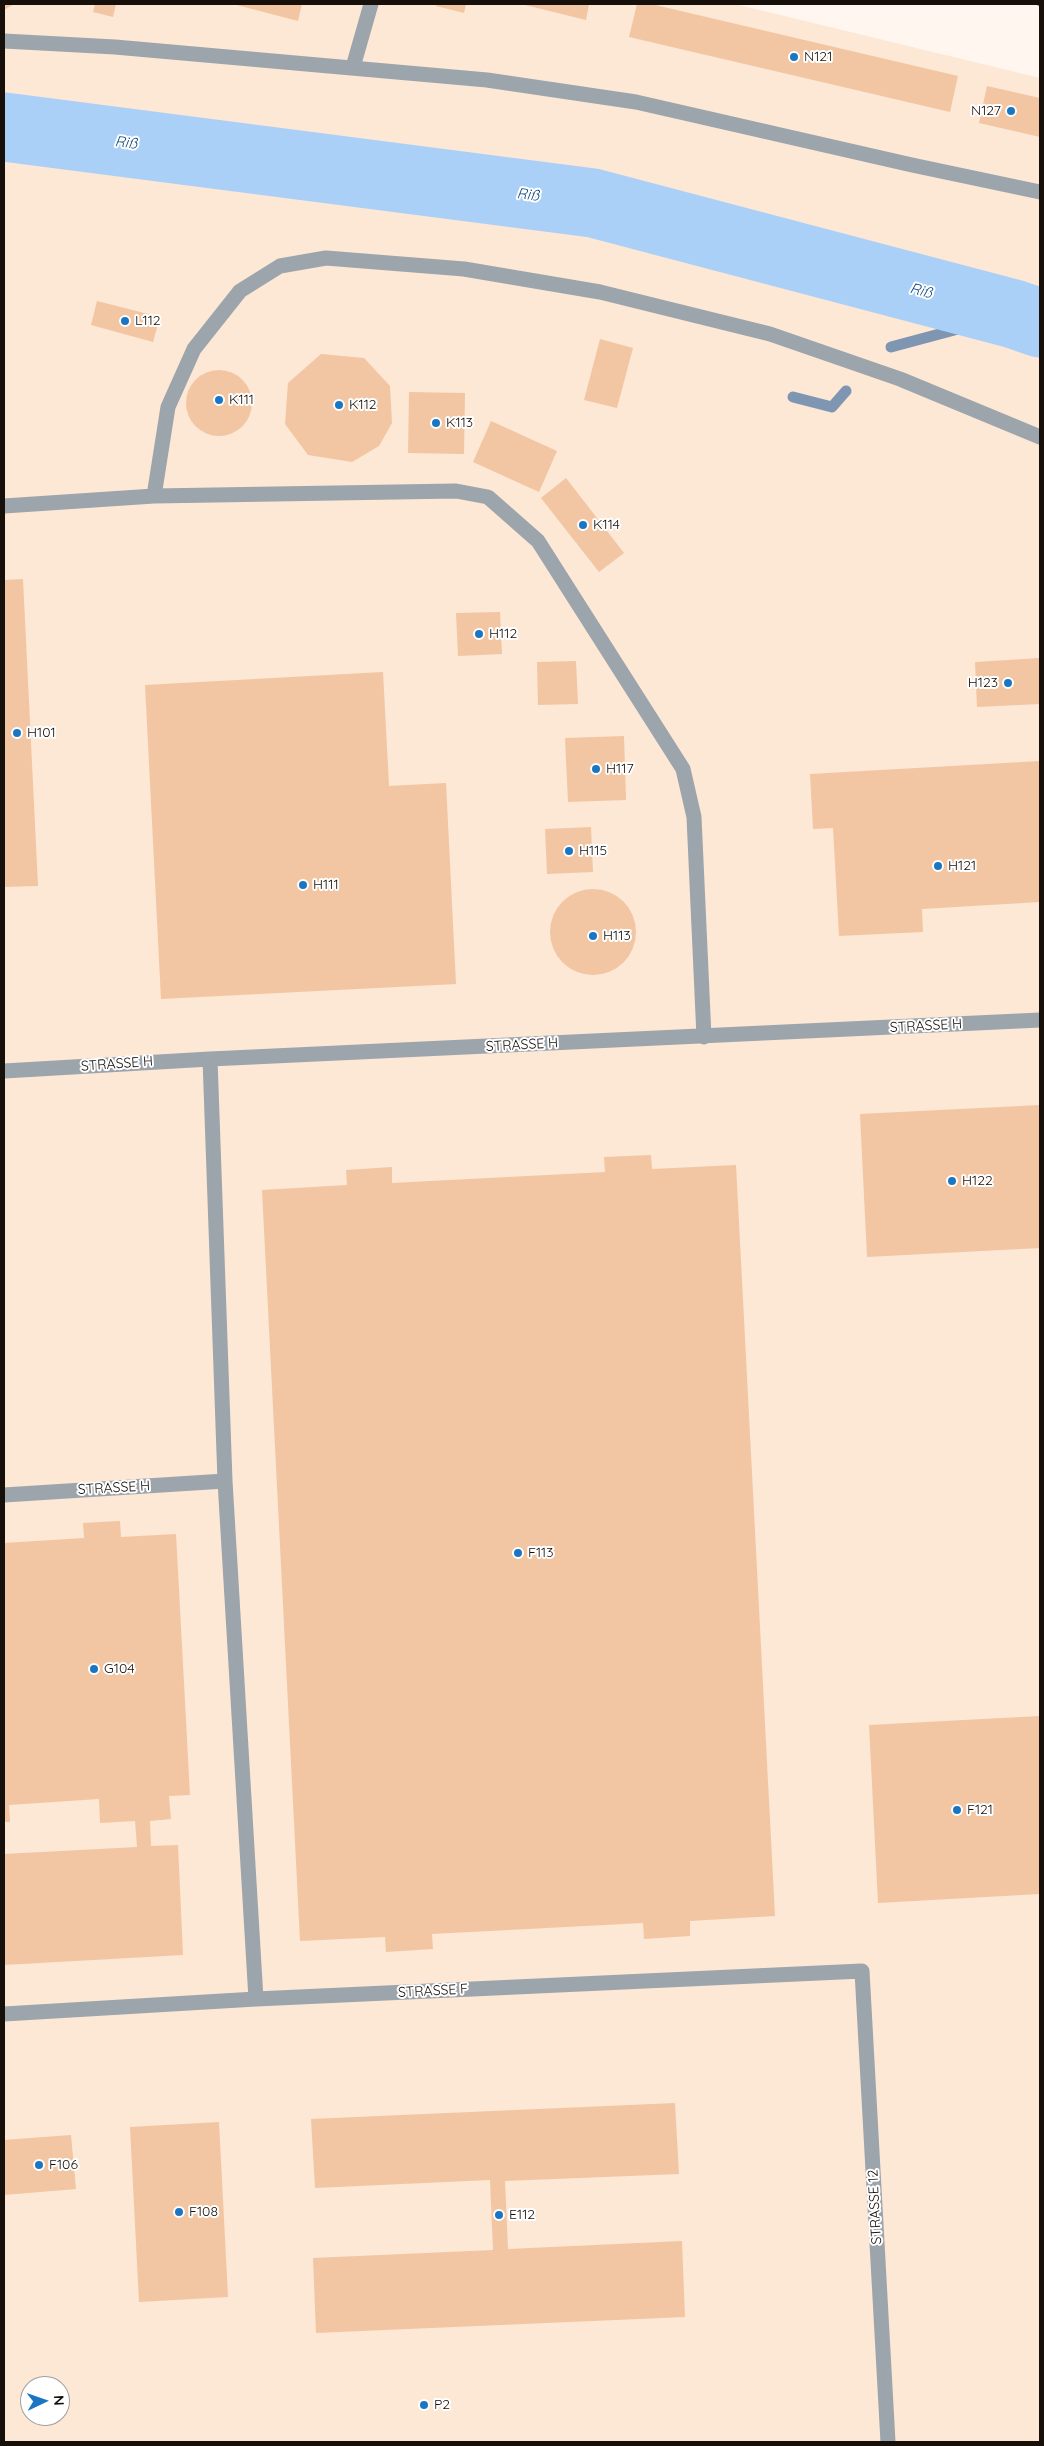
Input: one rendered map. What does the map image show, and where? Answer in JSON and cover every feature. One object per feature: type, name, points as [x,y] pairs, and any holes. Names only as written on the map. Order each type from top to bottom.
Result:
[{"type":"lane","points":[[353,67],[371,4]]},
{"type":"lane","points":[[4,41],[115,46],[487,80],[636,102],[1040,192]]},
{"type":"lane","points":[[154,496],[168,407],[194,349],[240,291],[280,266],[326,258],[464,270],[600,292],[770,334],[900,379],[1040,437]]},
{"type":"lane","points":[[4,506],[154,496],[456,491],[488,497],[538,541],[683,769],[694,817],[704,1037]]},
{"type":"lane","name":"STRASSE H","points":[[4,1071],[210,1058],[704,1037],[1040,1020]]},
{"type":"lane","points":[[210,1058],[225,1481],[256,1999]]},
{"type":"lane","name":"STRASSE H","points":[[4,1494],[225,1481]]},
{"type":"lane","name":"STRASSE F","points":[[4,2014],[256,1999],[862,1971]]},
{"type":"lane","name":"STRASSE 12","points":[[862,1971],[888,2442]]},
{"type":"shaded area","points":[[4,4],[735,4],[1040,78],[1040,2442],[4,2442]]},
{"type":"building","points":[[4,4],[14,4],[4,10]]},
{"type":"building","points":[[95,4],[116,4],[113,17],[93,12]]},
{"type":"building","points":[[233,4],[302,4],[298,21]]},
{"type":"building","points":[[437,4],[466,4],[464,13],[436,6]]},
{"type":"building","points":[[521,4],[589,4],[586,20]]},
{"type":"building","name":"N121","points":[[637,4],[651,4],[958,76],[950,112],[629,37]]},
{"type":"building","name":"N127","points":[[987,86],[1040,98],[1040,137],[979,123]]},
{"type":"building","name":"L112","points":[[97,301],[160,317],[153,342],[91,325]]},
{"type":"building","points":[[600,339],[633,348],[617,408],[584,400]]},
{"type":"building","name":"K112","points":[[321,354],[364,358],[390,386],[392,423],[379,446],[352,462],[308,455],[285,424],[288,383]]},
{"type":"building","name":"K111","points":[[219,370],[232,373],[242,380],[249,390],[252,403],[249,416],[242,426],[232,433],[219,436],[206,433],[196,426],[189,416],[186,403],[189,390],[196,380],[206,373]]},
{"type":"building","name":"K113","points":[[409,392],[465,393],[464,454],[408,453]]},
{"type":"building","points":[[491,421],[557,451],[539,492],[473,462]]},
{"type":"building","name":"K114","points":[[566,478],[624,553],[599,572],[541,498]]},
{"type":"building","name":"H101","points":[[23,579],[38,886],[4,887],[4,580]]},
{"type":"building","name":"H112","points":[[500,612],[502,654],[458,656],[456,613]]},
{"type":"building","name":"H123","points":[[1040,658],[1040,704],[977,707],[975,662]]},
{"type":"building","points":[[576,661],[578,704],[538,705],[537,662]]},
{"type":"building","name":"H111","points":[[383,672],[389,786],[446,783],[456,984],[161,999],[145,685]]},
{"type":"building","name":"H117","points":[[624,736],[626,800],[568,802],[565,738]]},
{"type":"building","name":"H121","points":[[1040,761],[1040,902],[922,909],[923,932],[839,936],[833,828],[813,829],[810,774]]},
{"type":"building","name":"H115","points":[[591,827],[593,872],[547,874],[545,829]]},
{"type":"building","name":"H113","points":[[593,889],[609,892],[617,896],[629,908],[633,916],[636,932],[633,948],[629,956],[617,968],[609,972],[593,975],[577,972],[569,968],[557,956],[553,948],[550,932],[553,916],[557,908],[569,896],[577,892]]},
{"type":"building","name":"H122","points":[[1040,1105],[1040,1248],[867,1257],[860,1114]]},
{"type":"building","name":"F113","points":[[651,1155],[652,1169],[736,1165],[775,1916],[690,1921],[690,1936],[644,1939],[643,1923],[432,1934],[433,1949],[386,1952],[385,1937],[300,1941],[262,1190],[347,1185],[346,1170],[392,1167],[392,1183],[605,1172],[604,1157]]},
{"type":"building","name":"G104","points":[[120,1521],[121,1537],[176,1534],[190,1795],[169,1796],[171,1819],[150,1821],[151,1846],[178,1845],[183,1955],[4,1965],[4,1854],[137,1847],[135,1821],[100,1823],[99,1799],[9,1805],[10,1822],[4,1822],[4,1543],[84,1538],[83,1523]]},
{"type":"building","name":"F121","points":[[1040,1716],[1040,1894],[878,1903],[869,1725]]},
{"type":"building","name":"E112","points":[[675,2103],[679,2174],[505,2181],[508,2249],[682,2241],[685,2317],[316,2333],[313,2258],[493,2250],[490,2180],[315,2188],[311,2119]]},
{"type":"building","name":"F108","points":[[219,2122],[228,2297],[139,2302],[130,2127]]},
{"type":"building","name":"F106","points":[[71,2135],[76,2189],[4,2195],[4,2140]]},
{"type":"waterway","name":"Riß","points":[[4,127],[593,203],[1014,314],[1040,323]]},
{"type":"waterway","points":[[891,347],[1014,314]]},
{"type":"waterway","points":[[793,397],[832,407],[846,391]]},
{"type":"place","name":"N121","points":[[794,57]]},
{"type":"place","name":"N127","points":[[1011,111]]},
{"type":"place","name":"L112","points":[[125,321]]},
{"type":"place","name":"K111","points":[[219,400]]},
{"type":"place","name":"K112","points":[[339,405]]},
{"type":"place","name":"K113","points":[[436,423]]},
{"type":"place","name":"K114","points":[[583,525]]},
{"type":"place","name":"H112","points":[[479,634]]},
{"type":"place","name":"H123","points":[[1008,683]]},
{"type":"place","name":"H101","points":[[17,733]]},
{"type":"place","name":"H117","points":[[596,769]]},
{"type":"place","name":"H115","points":[[569,851]]},
{"type":"place","name":"H121","points":[[938,866]]},
{"type":"place","name":"H111","points":[[303,885]]},
{"type":"place","name":"H113","points":[[593,936]]},
{"type":"place","name":"H122","points":[[952,1181]]},
{"type":"place","name":"F113","points":[[518,1553]]},
{"type":"place","name":"G104","points":[[94,1669]]},
{"type":"place","name":"F121","points":[[957,1810]]},
{"type":"place","name":"F106","points":[[39,2165]]},
{"type":"place","name":"F108","points":[[179,2212]]},
{"type":"place","name":"E112","points":[[499,2215]]},
{"type":"place","name":"P2","points":[[424,2405]]}]
